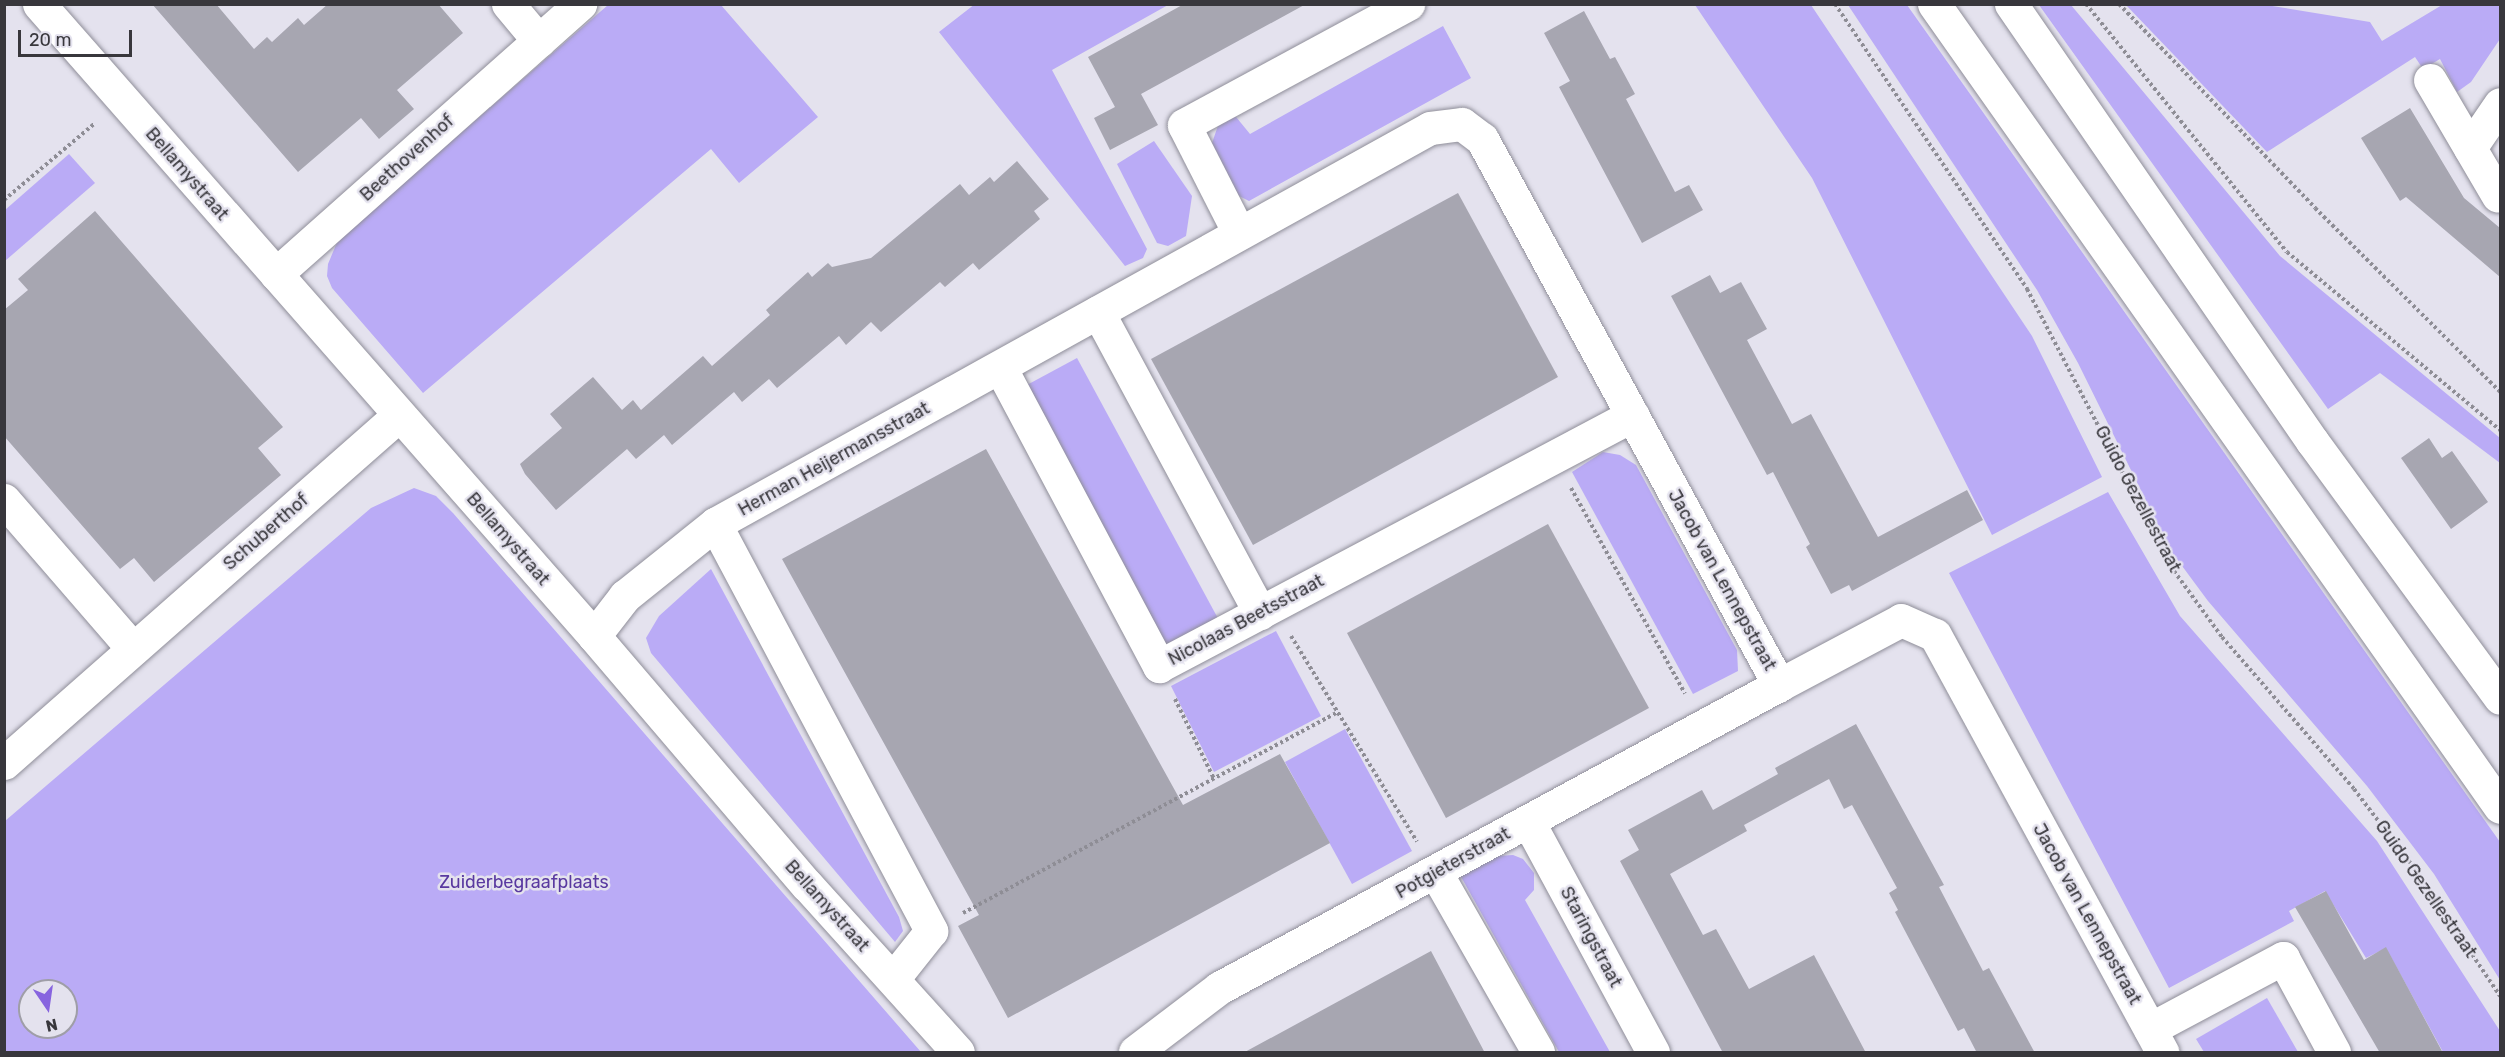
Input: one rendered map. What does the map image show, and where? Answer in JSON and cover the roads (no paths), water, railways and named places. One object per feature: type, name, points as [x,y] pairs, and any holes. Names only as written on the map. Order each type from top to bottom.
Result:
[{"type":"street","name":"Bellamystraat","points":[[39,4],[594,636],[807,885],[958,1053]]},
{"type":"street","points":[[508,4],[539,41]]},
{"type":"street","name":"Beethovenhof","points":[[276,274],[580,4]]},
{"type":"street","points":[[1239,233],[1184,125],[1408,4]]},
{"type":"street","points":[[1934,4],[2500,807]]},
{"type":"street","points":[[2011,4],[2312,441],[2500,698]]},
{"type":"street","points":[[2430,80],[2498,195]]},
{"type":"street","points":[[2470,148],[2500,104]]},
{"type":"street","name":"Herman Heijermansstraat","points":[[594,636],[625,596],[715,524],[1430,128],[1462,124]]},
{"type":"street","name":"Jacob van Lennepstraat","points":[[1462,124],[1482,139],[1779,684],[1901,620],[1935,635],[2156,1041],[2283,958],[2334,1053]]},
{"type":"street","points":[[1098,312],[1267,610]]},
{"type":"street","name":"Nicolaas Beetsstraat","points":[[1000,367],[1159,666],[1633,415]]},
{"type":"street","name":"Schuberthof","points":[[4,763],[399,415]]},
{"type":"street","points":[[4,500],[132,649]]},
{"type":"street","points":[[715,524],[931,931],[893,979]]},
{"type":"street","name":"Potgieterstraat","points":[[1135,1053],[1219,988],[1436,873],[1779,684]]},
{"type":"street","name":"Staringstraat","points":[[1528,821],[1653,1053]]},
{"type":"street","points":[[1436,873],[1538,1053]]},
{"type":"park label","name":"Zuiderbegraafplaats","points":[[524,882]]}]
